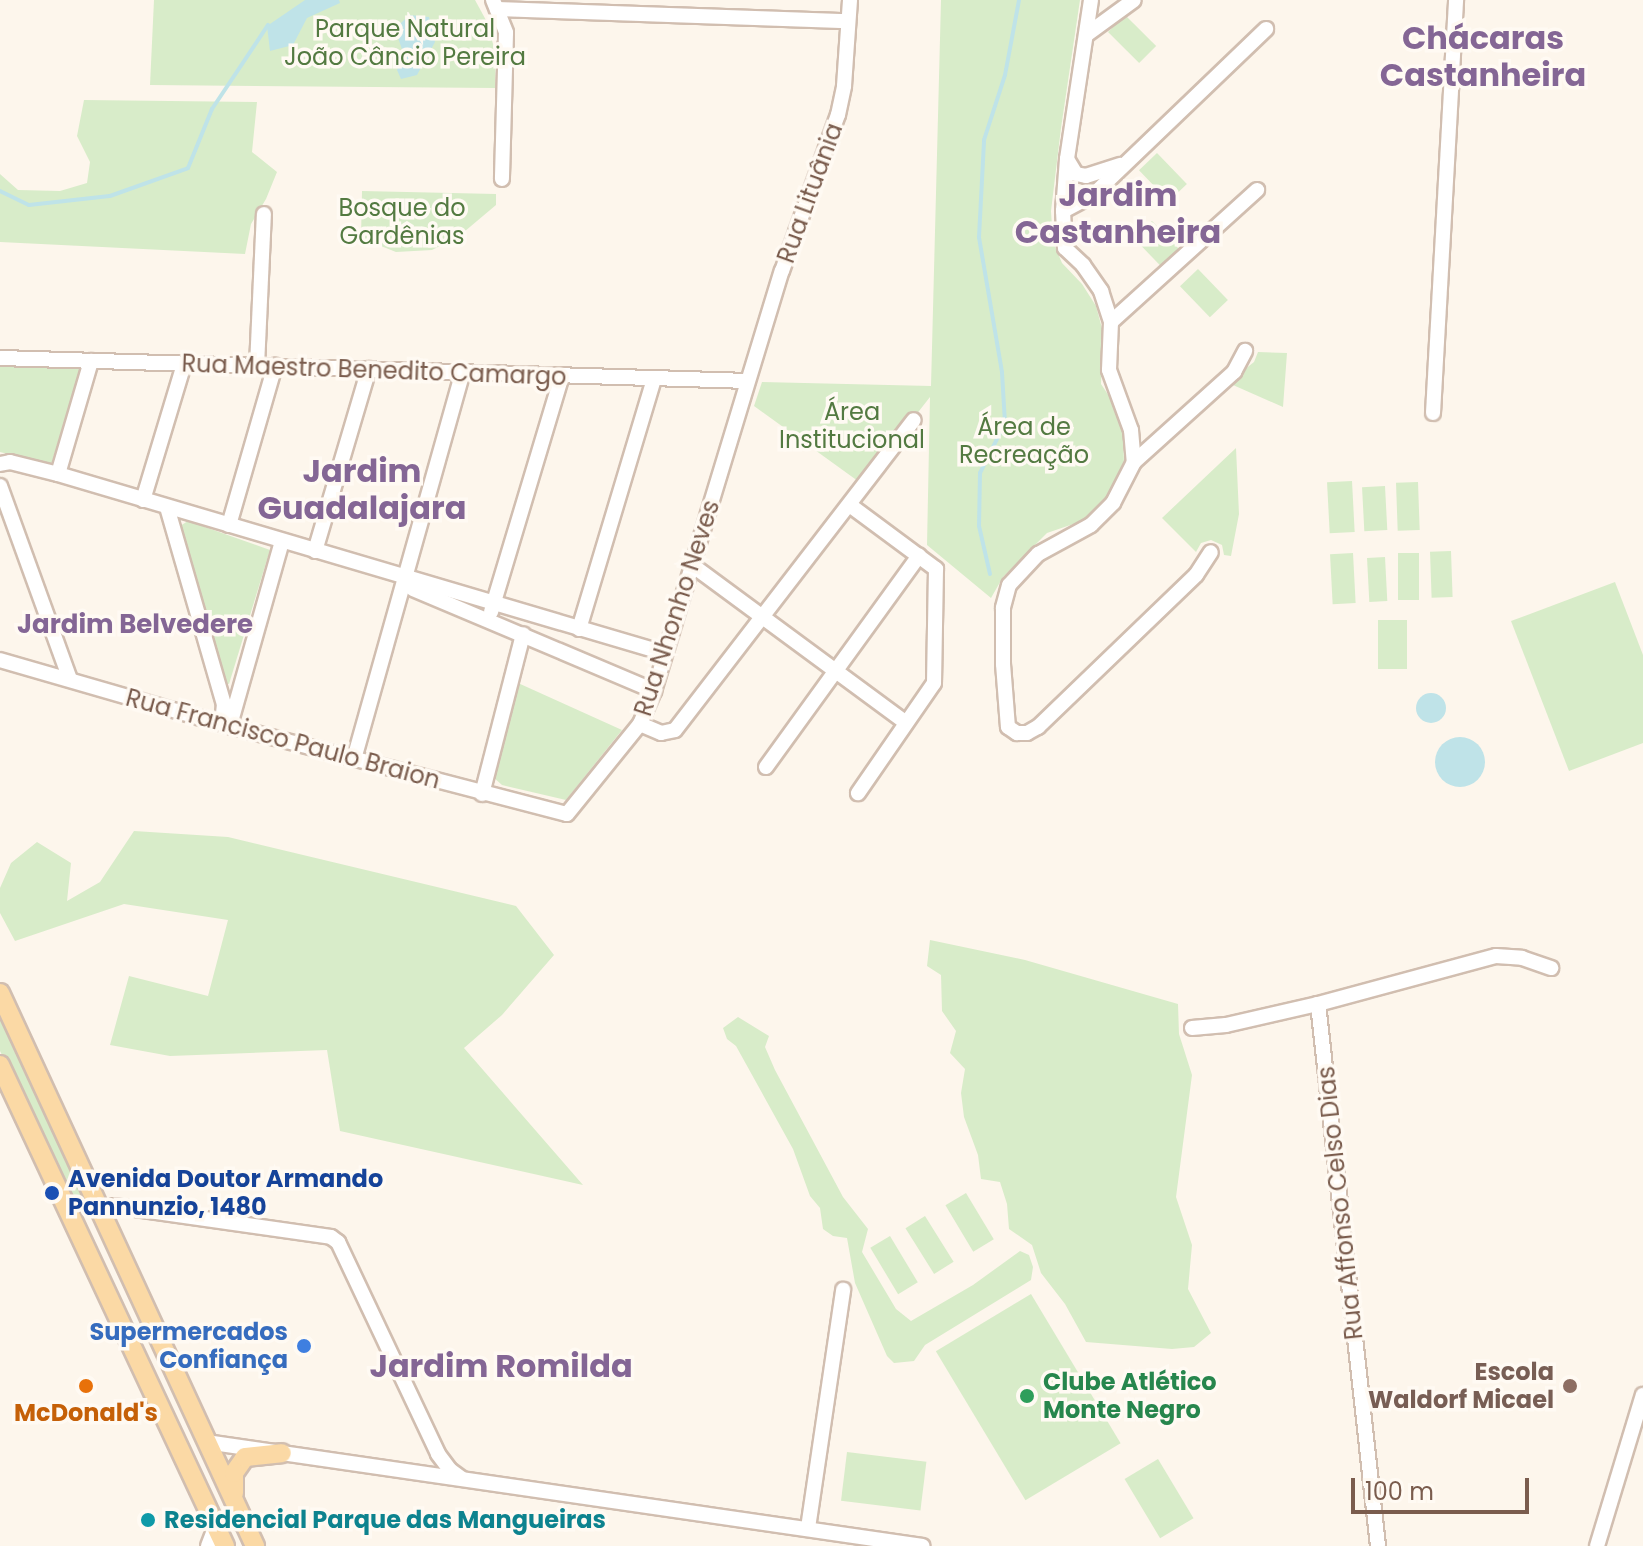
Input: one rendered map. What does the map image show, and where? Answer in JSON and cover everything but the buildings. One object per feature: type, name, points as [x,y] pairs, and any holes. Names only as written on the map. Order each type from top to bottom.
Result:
[{"type":"main road","points":[[0,993],[255,1546]]},
{"type":"main road","points":[[0,1065],[225,1546]]},
{"type":"main road","points":[[76,1229],[100,1212]]},
{"type":"main road","points":[[164,1419],[206,1442]]},
{"type":"main road","points":[[234,1500],[234,1473],[240,1462],[250,1455],[282,1453]]},
{"type":"street","name":"Rua Lituânia","points":[[747,381],[791,243],[838,115],[844,86],[850,0]]},
{"type":"street","points":[[1091,0],[1067,159],[1063,211],[1065,248],[1083,265],[1101,291],[1111,322],[1109,370],[1131,430],[1134,462]]},
{"type":"street","points":[[1086,35],[1134,0]]},
{"type":"street","points":[[1433,413],[1456,0]]},
{"type":"street","points":[[502,179],[506,33],[495,5],[848,21]]},
{"type":"street","points":[[1063,211],[1093,195],[1266,29]]},
{"type":"street","points":[[1067,159],[1076,174],[1086,176],[1124,163]]},
{"type":"street","points":[[1111,322],[1257,190]]},
{"type":"street","points":[[257,366],[264,214]]},
{"type":"street","points":[[1211,552],[1196,575],[1038,727],[1017,733],[1008,727],[1003,608],[1009,585],[1038,554],[1091,525],[1113,503],[1134,462],[1234,372],[1245,351]]},
{"type":"street","name":"Rua Maestro Benedito Camargo","points":[[0,358],[747,381]]},
{"type":"street","points":[[58,474],[91,361]]},
{"type":"street","points":[[143,500],[184,364]]},
{"type":"street","points":[[229,525],[275,366]]},
{"type":"street","points":[[315,551],[369,369]]},
{"type":"street","points":[[354,759],[463,372]]},
{"type":"street","points":[[491,612],[562,375]]},
{"type":"street","points":[[579,629],[654,379]]},
{"type":"street","name":"Rua Nhonho Neves","points":[[567,814],[640,724],[654,691],[747,381]]},
{"type":"street","points":[[640,724],[661,733],[675,730],[763,614],[851,506],[914,420]]},
{"type":"street","points":[[0,464],[10,462],[58,474],[387,572],[402,581],[491,612],[579,629],[664,653]]},
{"type":"street","points":[[0,486],[70,679]]},
{"type":"street","points":[[851,506],[936,569],[934,683],[858,793]]},
{"type":"street","points":[[167,507],[224,704],[226,725]]},
{"type":"street","points":[[226,725],[282,541]]},
{"type":"street","points":[[766,767],[919,556]]},
{"type":"street","points":[[692,565],[763,614],[906,723]]},
{"type":"street","points":[[491,612],[523,634],[654,691]]},
{"type":"street","points":[[482,794],[523,634]]},
{"type":"street","points":[[22,667],[40,664],[50,652],[54,639]]},
{"type":"street","name":"Rua Francisco Paulo Braion","points":[[0,660],[226,725],[567,814]]},
{"type":"street","points":[[1192,1028],[1226,1025],[1318,1004],[1496,956],[1522,958],[1551,968]]},
{"type":"street","name":"Rua Affonso Celso Dias","points":[[1318,1004],[1378,1546]]},
{"type":"street","points":[[100,1212],[114,1206],[331,1237],[338,1242],[433,1444],[450,1470],[463,1479]]},
{"type":"street","points":[[808,1528],[843,1290]]},
{"type":"street","points":[[1597,1546],[1643,1395]]},
{"type":"street","points":[[206,1442],[922,1546]]},
{"type":"street","points":[[408,1471],[429,1464],[433,1444]]},
{"type":"street","points":[[208,1546],[216,1525]]},
{"type":"green space","name":"Parque Natural João Câncio Pereira","points":[[154,0],[475,0],[487,22],[496,55],[495,88],[150,85]]},
{"type":"green space","name":"Área de Recreação","points":[[941,0],[1080,0],[1051,211],[1053,242],[1062,263],[1082,284],[1096,306],[1103,332],[1101,384],[1115,405],[1123,429],[1124,464],[1115,486],[1102,505],[1085,520],[1047,533],[1003,577],[991,598],[927,545],[930,397],[862,484],[754,406],[762,382],[931,386]]},
{"type":"green space","points":[[1125,15],[1156,46],[1139,63],[1108,32]]},
{"type":"green space","points":[[84,100],[257,102],[252,152],[277,172],[251,224],[245,254],[0,242],[0,174],[18,190],[60,191],[87,183],[90,162],[77,136]]},
{"type":"green space","points":[[1157,153],[1187,184],[1169,201],[1139,170]]},
{"type":"green space","name":"Bosque do Gardênias","points":[[362,191],[496,194],[496,205],[458,237],[432,250],[396,252],[361,238]]},
{"type":"green space","points":[[1152,221],[1182,252],[1164,269],[1134,238]]},
{"type":"green space","points":[[1198,269],[1228,300],[1210,317],[1180,286]]},
{"type":"green space","points":[[1258,352],[1287,353],[1283,407],[1233,385],[1234,378],[1254,362]]},
{"type":"green space","points":[[0,363],[80,368],[51,465],[0,452]]},
{"type":"green space","points":[[1236,448],[1239,514],[1231,556],[1224,555],[1222,545],[1211,540],[1201,543],[1196,552],[1162,518]]},
{"type":"green space","points":[[1352,481],[1355,532],[1330,533],[1327,482]]},
{"type":"green space","points":[[1418,482],[1420,530],[1398,531],[1396,483]]},
{"type":"green space","points":[[1385,486],[1387,530],[1364,531],[1362,487]]},
{"type":"green space","points":[[188,521],[270,550],[229,684],[225,683],[180,526]]},
{"type":"green space","points":[[1451,551],[1453,597],[1432,598],[1430,552]]},
{"type":"green space","points":[[1353,553],[1356,603],[1333,604],[1330,554]]},
{"type":"green space","points":[[1398,553],[1419,553],[1419,600],[1398,600]]},
{"type":"green space","points":[[1385,557],[1387,601],[1369,602],[1367,558]]},
{"type":"green space","points":[[1615,582],[1643,655],[1643,743],[1569,771],[1511,621]]},
{"type":"green space","points":[[1378,620],[1407,620],[1407,669],[1378,669]]},
{"type":"green space","points":[[518,683],[622,730],[566,800],[502,785],[493,777]]},
{"type":"green space","points":[[134,831],[228,837],[516,906],[554,955],[502,1015],[464,1048],[583,1185],[340,1131],[327,1050],[170,1056],[110,1045],[129,976],[208,996],[228,920],[124,904],[15,941],[0,913],[0,888],[11,863],[37,842],[71,863],[67,901],[100,882]]},
{"type":"green space","points":[[930,940],[1025,960],[1178,1004],[1179,1034],[1192,1075],[1176,1197],[1192,1245],[1188,1289],[1211,1333],[1194,1347],[1172,1349],[1086,1342],[1065,1304],[1041,1273],[1032,1245],[1009,1229],[1007,1204],[1000,1182],[981,1179],[978,1155],[964,1117],[961,1093],[965,1069],[950,1053],[956,1031],[942,1011],[941,975],[927,966]]},
{"type":"green space","points":[[0,1011],[83,1196],[83,1211],[76,1213],[0,1051]]},
{"type":"green space","points":[[738,1017],[769,1036],[765,1047],[775,1070],[843,1197],[868,1229],[862,1252],[896,1309],[911,1321],[973,1285],[1020,1251],[1029,1255],[1033,1267],[1031,1280],[925,1345],[914,1361],[894,1363],[887,1356],[855,1283],[847,1238],[833,1236],[823,1229],[820,1208],[810,1196],[793,1149],[736,1046],[727,1039],[723,1028]]},
{"type":"green space","points":[[966,1193],[994,1239],[973,1252],[945,1205]]},
{"type":"green space","points":[[925,1216],[954,1262],[934,1274],[905,1228]]},
{"type":"green space","points":[[890,1236],[918,1282],[898,1294],[870,1248]]},
{"type":"green space","name":"Clube Atlético Monte Negro","points":[[1031,1294],[1121,1443],[1025,1500],[936,1351]]},
{"type":"green space","points":[[847,1452],[926,1462],[920,1510],[841,1501]]},
{"type":"green space","points":[[1158,1459],[1194,1518],[1160,1538],[1125,1479]]},
{"type":"water","points":[[305,0],[339,0],[340,3],[307,18],[293,45],[270,51],[267,26]]},
{"type":"water","points":[[409,15],[429,17],[435,42],[417,75],[401,79],[397,70],[404,55],[395,29]]},
{"type":"water","points":[[1431,693],[1437,694],[1445,702],[1445,714],[1437,722],[1431,723],[1425,722],[1417,714],[1416,708],[1417,702],[1425,694]]},
{"type":"water","points":[[1460,737],[1478,744],[1485,762],[1478,780],[1460,787],[1442,780],[1435,762],[1442,744]]},
{"type":"waterway","points":[[990,574],[979,526],[980,473],[1005,423],[1002,372],[979,237],[984,140],[1005,75],[1019,0]]},
{"type":"waterway","points":[[0,191],[29,205],[110,196],[188,168],[212,109],[268,25]]},
{"type":"place","name":"Avenida Doutor Armando Pannunzio, 1480","points":[[52,1193]]},
{"type":"place","name":"Supermercados Confiança","points":[[304,1346]]},
{"type":"place","name":"McDonald's","points":[[86,1386]]},
{"type":"place","name":"Escola Waldorf Micael","points":[[1570,1386]]},
{"type":"place","name":"Clube Atlético Monte Negro","points":[[1027,1396]]},
{"type":"place","name":"Residencial Parque das Mangueiras","points":[[148,1520]]},
{"type":"district","name":"Chácaras Castanheira","points":[[1483,58]]},
{"type":"district","name":"Jardim Castanheira","points":[[1118,214]]},
{"type":"district","name":"Jardim Guadalajara","points":[[362,490]]},
{"type":"district","name":"Jardim Belvedere","points":[[135,625]]},
{"type":"district","name":"Jardim Romilda","points":[[501,1366]]},
{"type":"park label","name":"Área Institucional","points":[[852,426]]}]
